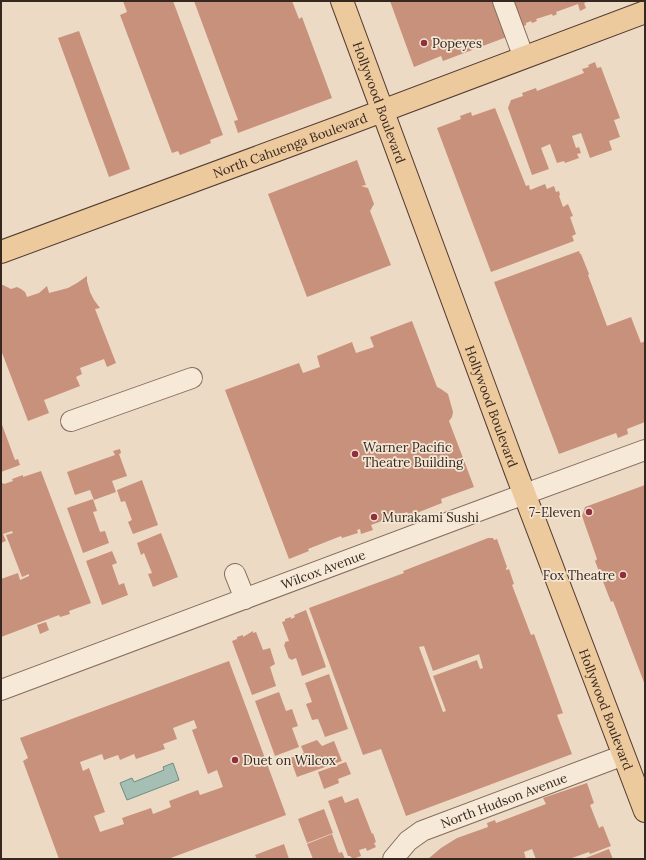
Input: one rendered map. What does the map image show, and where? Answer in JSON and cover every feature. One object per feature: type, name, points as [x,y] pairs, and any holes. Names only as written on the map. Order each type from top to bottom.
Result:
[{"type":"main road","name":"Hollywood Boulevard","points":[[342,1],[525,494],[645,811]]},
{"type":"main road","name":"North Cahuenga Boulevard","points":[[1,252],[383,111],[645,12]]},
{"type":"street","points":[[503,1],[524,58]]},
{"type":"street","points":[[71,421],[192,378]]},
{"type":"street","name":"Wilcox Avenue","points":[[1,690],[645,450]]},
{"type":"street","points":[[235,574],[245,598]]},
{"type":"street","name":"North Hudson Avenue","points":[[393,859],[408,841],[422,831],[624,755]]},
{"type":"shaded area","points":[[173,763],[179,780],[127,800],[120,783],[132,778],[134,782],[164,770],[163,767]]},
{"type":"building","points":[[123,1],[173,1],[223,135],[210,140],[211,143],[180,155],[178,151],[172,153],[120,15],[127,12]]},
{"type":"building","points":[[194,1],[292,1],[299,19],[302,17],[332,98],[238,133],[234,121],[238,120]]},
{"type":"building","points":[[390,1],[499,1],[512,35],[443,61],[441,56],[414,67]]},
{"type":"building","points":[[511,1],[589,1],[584,3],[586,8],[580,11],[578,4],[556,12],[557,14],[553,16],[552,14],[536,19],[537,21],[532,23],[531,21],[526,23],[526,25],[521,27]]},
{"type":"building","points":[[79,31],[130,169],[109,177],[58,38]]},
{"type":"building","points":[[595,62],[597,68],[601,67],[620,118],[614,120],[620,137],[609,141],[612,150],[590,158],[581,133],[572,136],[576,148],[579,147],[581,153],[577,154],[579,158],[565,163],[564,161],[557,163],[550,144],[541,148],[549,169],[532,175],[508,108],[511,100],[523,96],[522,93],[536,88],[537,91],[584,73],[582,69],[589,67],[588,65]]},
{"type":"building","points":[[495,108],[526,186],[529,185],[530,190],[545,184],[547,189],[554,186],[556,192],[559,191],[559,196],[563,207],[568,204],[573,216],[570,217],[576,234],[572,236],[574,241],[491,272],[437,128],[461,119],[460,116],[471,112],[472,116]]},
{"type":"building","points":[[357,160],[366,185],[361,186],[368,188],[374,204],[370,211],[391,265],[307,297],[268,194]]},
{"type":"building","points":[[579,251],[589,274],[588,275],[607,326],[631,317],[641,343],[645,341],[645,422],[627,429],[628,434],[618,438],[616,433],[559,454],[494,282]]},
{"type":"building","points":[[87,276],[90,292],[100,308],[95,309],[116,363],[107,367],[104,359],[80,368],[82,374],[76,377],[80,386],[44,400],[49,413],[28,421],[1,350],[1,285],[11,289],[17,287],[25,292],[27,297],[39,293],[47,286],[49,293],[68,288]]},
{"type":"building","name":"Warner Pacific Theatre Building","points":[[412,321],[437,387],[448,394],[453,412],[449,421],[474,487],[441,499],[442,503],[409,516],[407,512],[371,525],[373,530],[361,534],[360,529],[357,530],[358,533],[342,538],[341,536],[308,549],[309,551],[289,559],[225,390],[299,363],[303,373],[320,367],[317,356],[352,342],[356,353],[374,347],[370,337]]},
{"type":"building","points":[[1,422],[15,460],[18,459],[20,465],[1,472]]},
{"type":"building","points":[[120,449],[121,453],[119,454],[127,476],[112,481],[116,492],[94,500],[90,490],[75,495],[67,472],[115,455],[113,451]]},
{"type":"building","points":[[41,471],[91,603],[69,611],[70,614],[60,617],[59,615],[1,637],[1,579],[18,573],[20,580],[29,576],[29,574],[22,577],[6,535],[13,533],[12,531],[3,534],[6,541],[1,543],[1,484],[13,481],[12,479],[23,475],[23,477]]},
{"type":"building","points":[[142,480],[158,525],[133,534],[128,522],[132,520],[125,501],[121,502],[117,490]]},
{"type":"building","points":[[645,485],[645,685],[613,601],[611,602],[595,561],[597,559],[582,516],[585,507]]},
{"type":"building","points":[[93,499],[97,511],[93,512],[100,532],[105,531],[109,543],[83,553],[67,508]]},
{"type":"building","points":[[161,533],[178,577],[153,587],[148,574],[152,573],[144,553],[141,555],[137,543]]},
{"type":"building","points":[[488,538],[493,538],[494,540],[497,539],[507,567],[506,570],[509,569],[514,584],[512,585],[531,635],[534,634],[563,713],[557,715],[572,754],[406,816],[381,749],[363,755],[309,608],[404,573],[403,571]],"holes":[[[424,646],[433,671],[479,654],[483,668],[480,669],[477,660],[433,676],[446,711],[443,712],[419,647]]]},
{"type":"building","points":[[112,551],[117,563],[112,565],[119,585],[124,583],[128,595],[102,605],[86,561]]},
{"type":"building","points":[[306,610],[326,667],[302,676],[296,658],[291,660],[290,658],[289,659],[284,645],[285,642],[289,641],[282,622],[285,621],[285,619],[295,617],[294,615]]},
{"type":"building","points":[[46,622],[49,630],[40,634],[37,625]]},
{"type":"building","points":[[253,631],[253,633],[256,632],[263,650],[270,648],[275,664],[270,667],[276,686],[252,695],[232,641],[237,639],[237,637],[243,635],[243,637]]},
{"type":"building","name":"Duet on Wilcox","points":[[229,661],[286,815],[168,859],[59,859],[23,761],[28,758],[20,738]],"holes":[[[194,720],[197,728],[192,730],[208,774],[217,770],[223,787],[200,795],[198,790],[169,801],[171,807],[153,814],[151,808],[122,818],[124,824],[100,832],[94,816],[105,812],[89,768],[83,771],[80,762],[102,754],[104,760],[118,755],[120,760],[134,754],[136,759],[165,749],[163,744],[177,739],[173,728]]]},
{"type":"building","points":[[329,674],[348,729],[325,737],[318,719],[312,720],[306,704],[312,702],[305,683]]},
{"type":"building","points":[[279,692],[286,711],[292,709],[298,726],[292,728],[299,747],[275,756],[255,701]]},
{"type":"building","points":[[317,740],[322,746],[334,741],[342,761],[297,777],[290,758],[304,753],[301,746]]},
{"type":"building","points":[[346,762],[351,774],[338,779],[339,783],[324,789],[318,772]]},
{"type":"building","points":[[587,783],[594,803],[590,805],[599,828],[603,826],[611,846],[590,854],[589,852],[569,859],[536,859],[532,849],[524,852],[526,859],[428,859],[441,848],[457,838],[488,827],[487,823],[495,820],[496,823],[546,804],[543,798]]},
{"type":"building","points":[[342,796],[345,803],[358,798],[376,842],[374,843],[376,847],[367,851],[366,848],[359,850],[361,856],[353,859],[348,856],[328,801]]},
{"type":"building","points":[[324,809],[333,833],[307,843],[298,819]]},
{"type":"building","points":[[332,834],[339,853],[342,852],[345,859],[313,859],[307,844]]},
{"type":"building","points":[[284,844],[289,859],[257,859],[255,855]]},
{"type":"building","points":[[609,849],[613,859],[583,859]]},
{"type":"place","name":"Popeyes","points":[[424,43]]},
{"type":"place","name":"Warner Pacific Theatre Building","points":[[355,454]]},
{"type":"place","name":"7-Eleven","points":[[589,512]]},
{"type":"place","name":"Murakami Sushi","points":[[374,517]]},
{"type":"place","name":"Fox Theatre","points":[[623,575]]},
{"type":"place","name":"Duet on Wilcox","points":[[235,760]]}]
